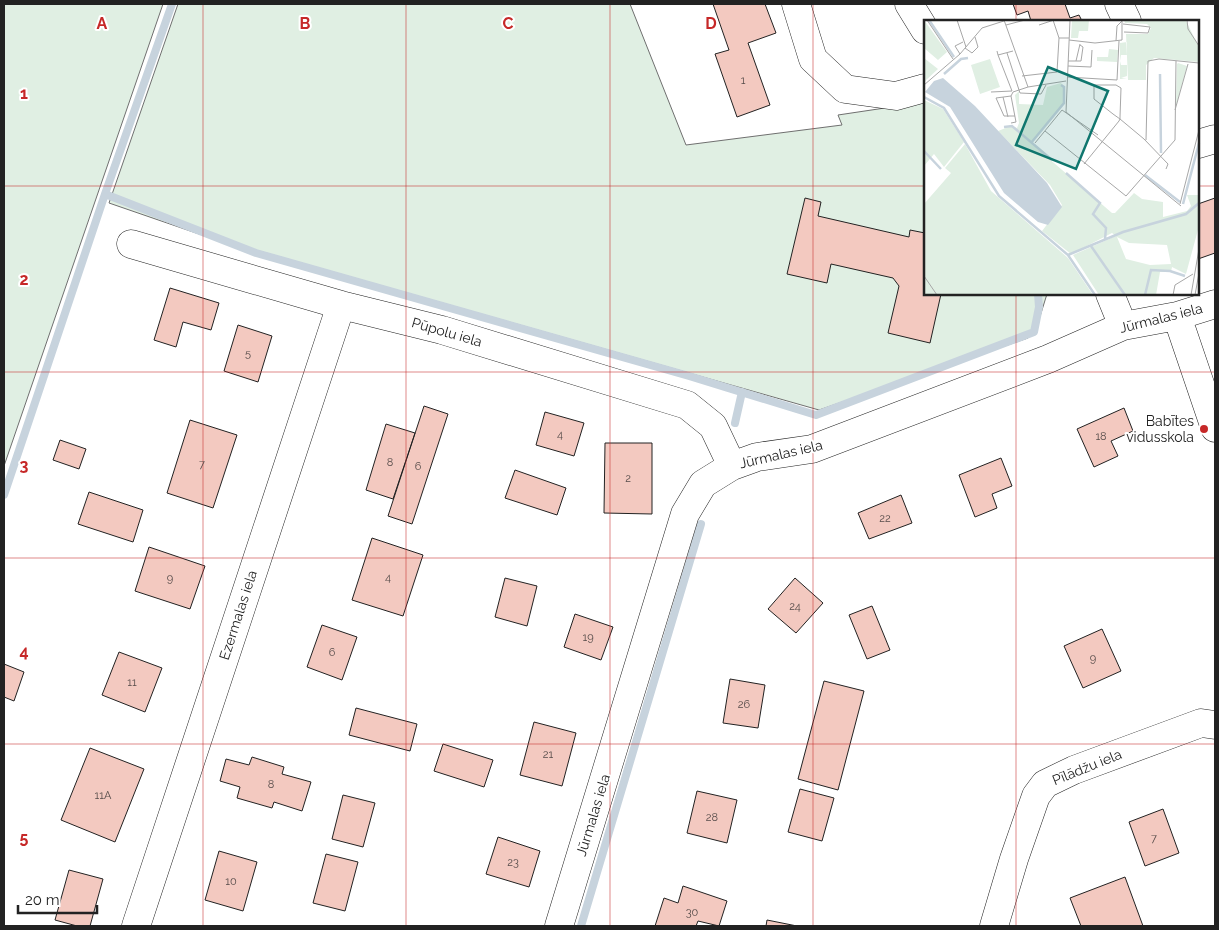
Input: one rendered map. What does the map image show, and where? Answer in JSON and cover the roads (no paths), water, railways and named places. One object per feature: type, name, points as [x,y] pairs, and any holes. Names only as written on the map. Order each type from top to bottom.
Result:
[{"type":"street","points":[[796,4],[813,59],[845,89],[896,96],[924,88]]},
{"type":"street","points":[[909,4],[924,28]]},
{"type":"street","points":[[1119,4],[1127,20]]},
{"type":"street","points":[[1199,144],[1215,139]]},
{"type":"street","name":"Pūpolu iela","points":[[131,244],[341,305],[442,330],[687,405],[713,426],[732,466]]},
{"type":"street","points":[[1110,295],[1123,326]]},
{"type":"street","name":"Jūrmalas iela","points":[[559,926],[685,514],[704,484],[732,466],[757,457],[812,449],[1048,359],[1123,326],[1177,316],[1215,304]]},
{"type":"street","name":"Ezermalas iela","points":[[136,926],[341,305]]},
{"type":"street","points":[[1177,316],[1215,428]]},
{"type":"street","name":"Pīlādžu iela","points":[[994,926],[1014,859],[1036,796],[1045,784],[1074,770],[1201,723],[1215,725]]},
{"type":"waterway","points":[[4,495],[105,194],[172,4]]},
{"type":"waterway","points":[[105,194],[256,253],[689,376],[816,415],[1034,332],[1039,307],[1038,295]]},
{"type":"waterway","points":[[735,423],[742,392]]},
{"type":"waterway","points":[[581,926],[701,524]]},
{"type":"place","name":"Babītes vidusskola","points":[[1204,429]]}]
